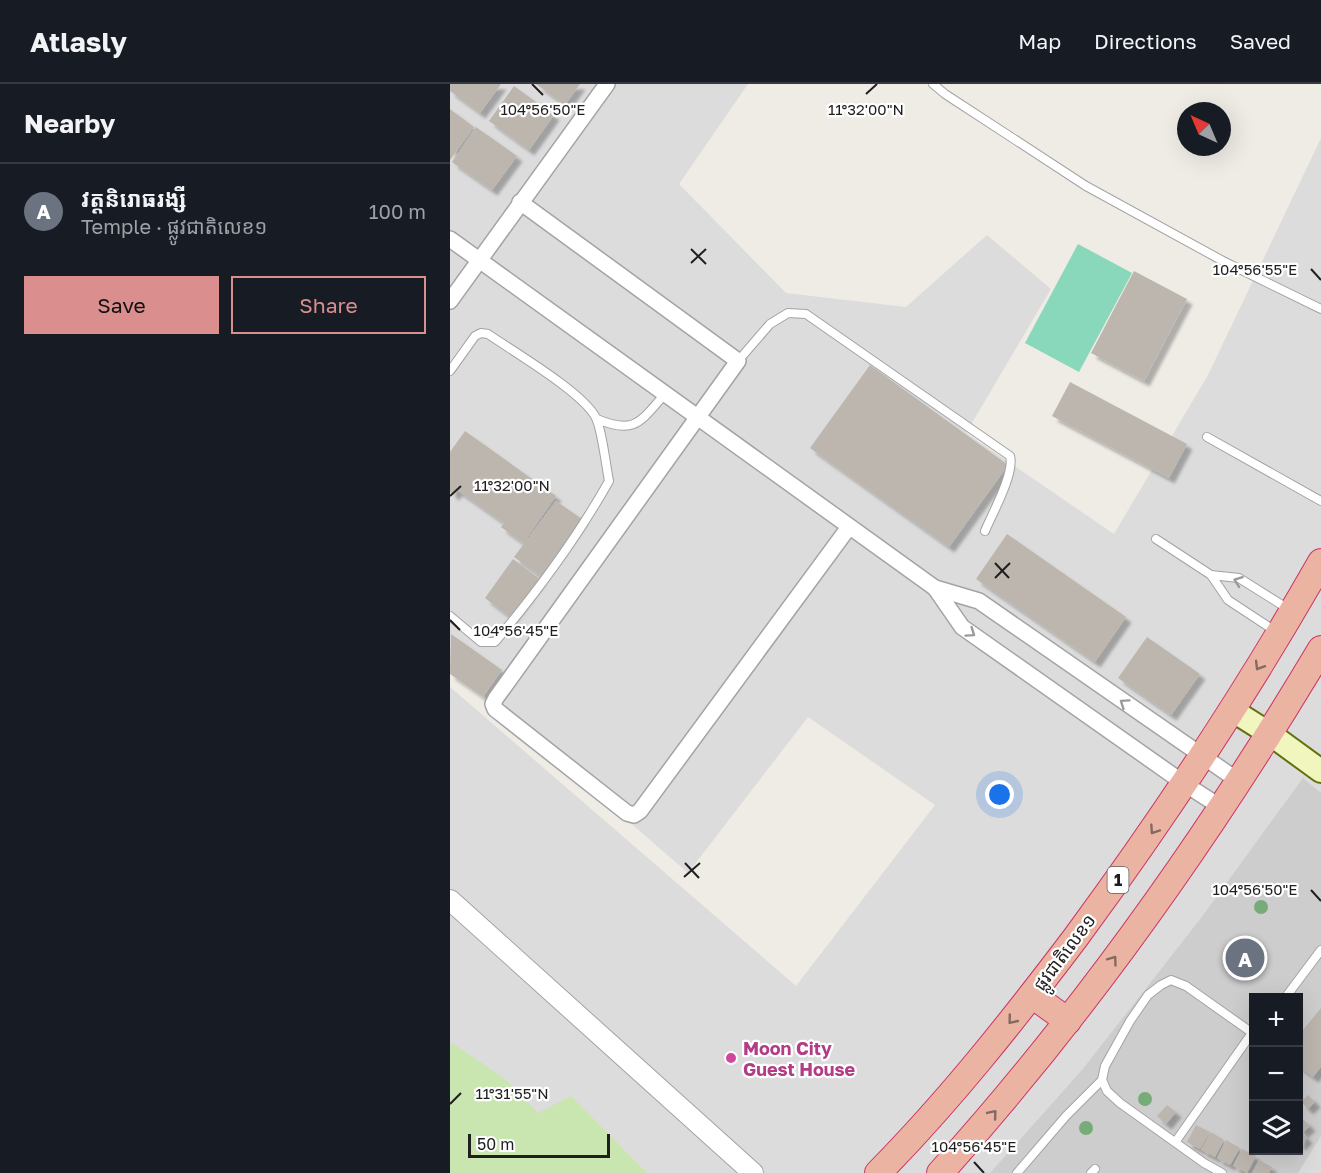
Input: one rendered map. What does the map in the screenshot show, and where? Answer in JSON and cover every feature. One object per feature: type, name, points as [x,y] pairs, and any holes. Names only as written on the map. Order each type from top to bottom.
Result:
[{"type":"highway","name":"ផ្លូវជាតិលេខ១","points":[[878,1173],[953,1091],[1032,995],[1138,853],[1202,758],[1293,612],[1321,562]]},
{"type":"highway","points":[[940,1173],[987,1121],[1068,1021],[1177,874],[1240,782],[1321,649]]},
{"type":"highway","points":[[1032,995],[1068,1021]]},
{"type":"main road","points":[[1232,710],[1321,771]]},
{"type":"street","points":[[450,302],[607,84]]},
{"type":"street","points":[[520,202],[738,361],[496,698],[493,704],[495,710],[627,813],[634,815],[640,810],[849,527]]},
{"type":"street","points":[[450,239],[935,588],[979,602],[1202,758],[1240,782]]},
{"type":"street","points":[[935,588],[962,627],[1222,808]]},
{"type":"street","points":[[450,900],[753,1173]]},
{"type":"lane","points":[[933,84],[1086,186],[1223,261],[1321,309]]},
{"type":"lane","points":[[738,361],[770,324],[788,313],[806,314],[846,340],[1010,456],[1009,472],[985,531]]},
{"type":"lane","points":[[450,371],[476,336],[481,333],[488,334],[583,400],[597,419],[609,481],[596,504],[524,608],[495,642],[481,642],[450,616]]},
{"type":"lane","points":[[597,419],[624,427],[635,424],[665,394]]},
{"type":"lane","points":[[1207,436],[1321,501]]},
{"type":"lane","points":[[1156,539],[1211,575],[1228,600],[1279,634]]},
{"type":"lane","points":[[1211,575],[1239,578],[1293,612]]},
{"type":"lane","points":[[1290,993],[1321,950]]},
{"type":"lane","points":[[1017,1173],[1066,1116],[1102,1080],[1105,1066],[1130,1021],[1148,995],[1161,985],[1171,980],[1186,986],[1249,1029]]},
{"type":"lane","points":[[1176,1141],[1249,1035]]},
{"type":"lane","points":[[1102,1080],[1107,1091],[1120,1103],[1204,1163],[1222,1173]]},
{"type":"shaded area","points":[[450,84],[748,84],[679,184],[786,293],[906,307],[987,235],[1051,289],[966,433],[1114,534],[1208,375],[1321,138],[1321,1173],[450,1173],[450,687],[796,986],[935,805],[808,717],[688,873],[450,666]]},
{"type":"shaded area","points":[[1303,778],[1321,793],[1321,1136],[1298,1173],[990,1173],[1082,1070],[1201,918]]},
{"type":"green space","points":[[1078,244],[1132,273],[1079,372],[1025,343]]},
{"type":"green space","points":[[452,1043],[504,1078],[538,1113],[571,1096],[647,1173],[450,1173],[450,1045]]},
{"type":"building","points":[[450,84],[501,84],[480,113],[450,91]]},
{"type":"building","points":[[536,84],[580,84],[565,105]]},
{"type":"building","points":[[514,86],[554,115],[529,150],[489,121]]},
{"type":"building","points":[[450,109],[474,127],[450,160]]},
{"type":"building","points":[[476,127],[517,156],[492,190],[452,162]]},
{"type":"building","points":[[1134,271],[1187,299],[1144,381],[1091,353]]},
{"type":"building","points":[[870,365],[1008,465],[949,547],[810,448]]},
{"type":"building","points":[[1070,382],[1187,444],[1169,478],[1052,416]]},
{"type":"building","points":[[465,431],[556,496],[523,543],[501,527],[504,523],[457,490],[454,495],[450,492],[450,452]]},
{"type":"building","points":[[556,501],[582,519],[541,576],[514,557]]},
{"type":"building","points":[[1007,534],[1126,617],[1095,662],[976,579]]},
{"type":"building","points":[[513,559],[540,579],[511,618],[485,598]]},
{"type":"building","points":[[451,634],[502,670],[483,697],[450,674]]},
{"type":"building","points":[[1147,637],[1200,674],[1171,715],[1118,678]]},
{"type":"building","points":[[1321,1008],[1321,1067],[1313,1077],[1303,1070],[1303,1030]]},
{"type":"building","points":[[1308,1095],[1315,1102],[1308,1109],[1303,1104],[1303,1100]]},
{"type":"building","points":[[1167,1105],[1176,1112],[1166,1124],[1157,1116]]},
{"type":"building","points":[[1303,1119],[1310,1126],[1303,1132]]},
{"type":"building","points":[[1196,1125],[1210,1132],[1200,1149],[1187,1142]]},
{"type":"building","points":[[1211,1132],[1224,1140],[1215,1157],[1201,1150]]},
{"type":"building","points":[[1226,1140],[1240,1148],[1230,1165],[1217,1158]]},
{"type":"building","points":[[1242,1149],[1249,1152],[1249,1155],[1256,1156],[1247,1173],[1233,1166]]},
{"type":"building","points":[[1259,1160],[1272,1167],[1269,1173],[1252,1173]]},
{"type":"place","name":"វត្តនិរោធរង្សី","points":[[1245,958]]},
{"type":"place","name":"Moon City Guest House","points":[[731,1058]]}]
